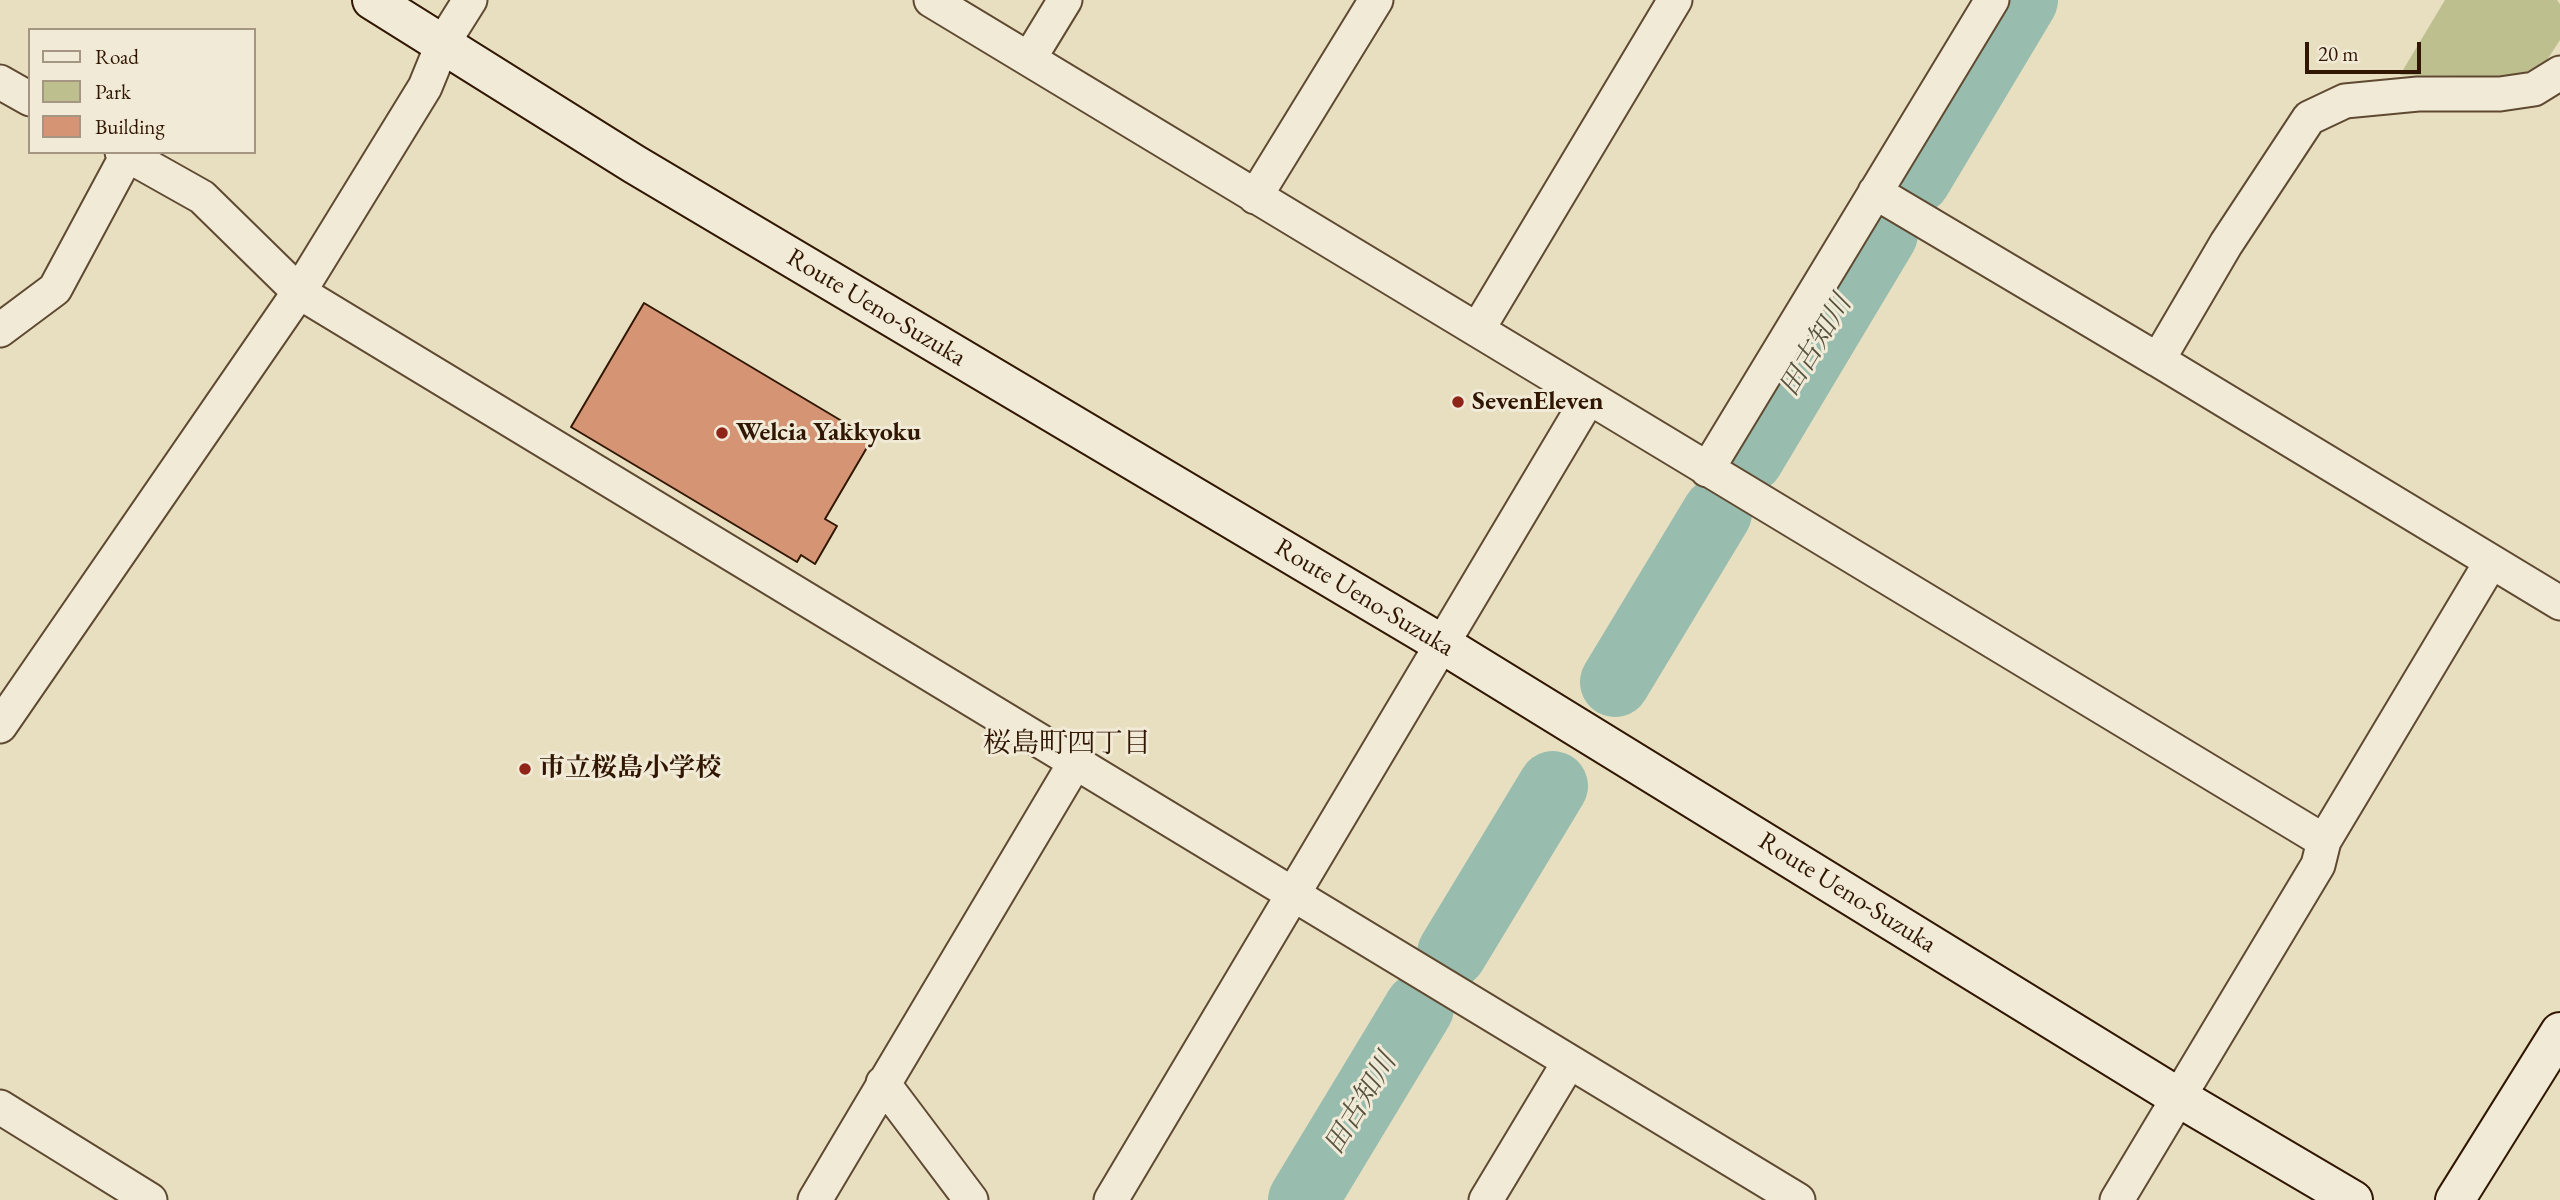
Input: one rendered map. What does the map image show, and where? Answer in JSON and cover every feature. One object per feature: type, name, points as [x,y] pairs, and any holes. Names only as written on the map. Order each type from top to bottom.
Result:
[{"type":"main road","name":"Route Ueno-Suzuka","points":[[372,0],[646,171],[1442,644],[2178,1097],[2353,1200]]},
{"type":"main road","points":[[2455,1200],[2560,1032]]},
{"type":"street","points":[[0,726],[299,292],[425,87],[443,43],[470,0]]},
{"type":"street","points":[[931,0],[2324,841]]},
{"type":"street","points":[[1029,59],[1065,0]]},
{"type":"street","points":[[1255,197],[1376,0]]},
{"type":"street","points":[[1478,329],[1675,0]]},
{"type":"street","points":[[1707,470],[1992,0]]},
{"type":"street","points":[[2158,360],[2226,244],[2309,118],[2345,101],[2418,94],[2500,94],[2534,89],[2560,73]]},
{"type":"street","points":[[0,82],[28,98]]},
{"type":"street","points":[[0,330],[55,289],[124,154],[202,197],[299,292],[1796,1200]]},
{"type":"street","points":[[1875,192],[2560,603]]},
{"type":"street","points":[[1111,1200],[1588,399]]},
{"type":"street","points":[[2117,1200],[2318,865],[2324,841],[2491,562]]},
{"type":"street","points":[[815,1200],[1076,761]]},
{"type":"street","points":[[1486,1200],[1569,1062]]},
{"type":"street","points":[[883,1083],[971,1200]]},
{"type":"street","points":[[0,1107],[150,1200]]},
{"type":"green space","points":[[2445,0],[2557,0],[2560,4],[2560,40],[2547,60],[2517,77],[2400,75]]},
{"type":"building","name":"Welcia Yakkyoku","points":[[644,303],[872,439],[825,519],[837,526],[815,564],[801,555],[797,562],[571,427]]},
{"type":"waterway","name":"田古知川","points":[[1916,179],[2023,0]]},
{"type":"waterway","name":"田古知川","points":[[1749,458],[1883,234]]},
{"type":"waterway","name":"田古知川","points":[[1615,682],[1717,513]]},
{"type":"waterway","name":"田古知川","points":[[1452,953],[1553,786]]},
{"type":"waterway","name":"田古知川","points":[[1303,1200],[1419,1008]]},
{"type":"place","name":"SevenEleven","points":[[1458,402]]},
{"type":"place","name":"Welcia Yakkyoku","points":[[722,433]]},
{"type":"place","name":"市立桜島小学校","points":[[525,769]]},
{"type":"district","name":"桜島町四丁目","points":[[1067,744]]}]
